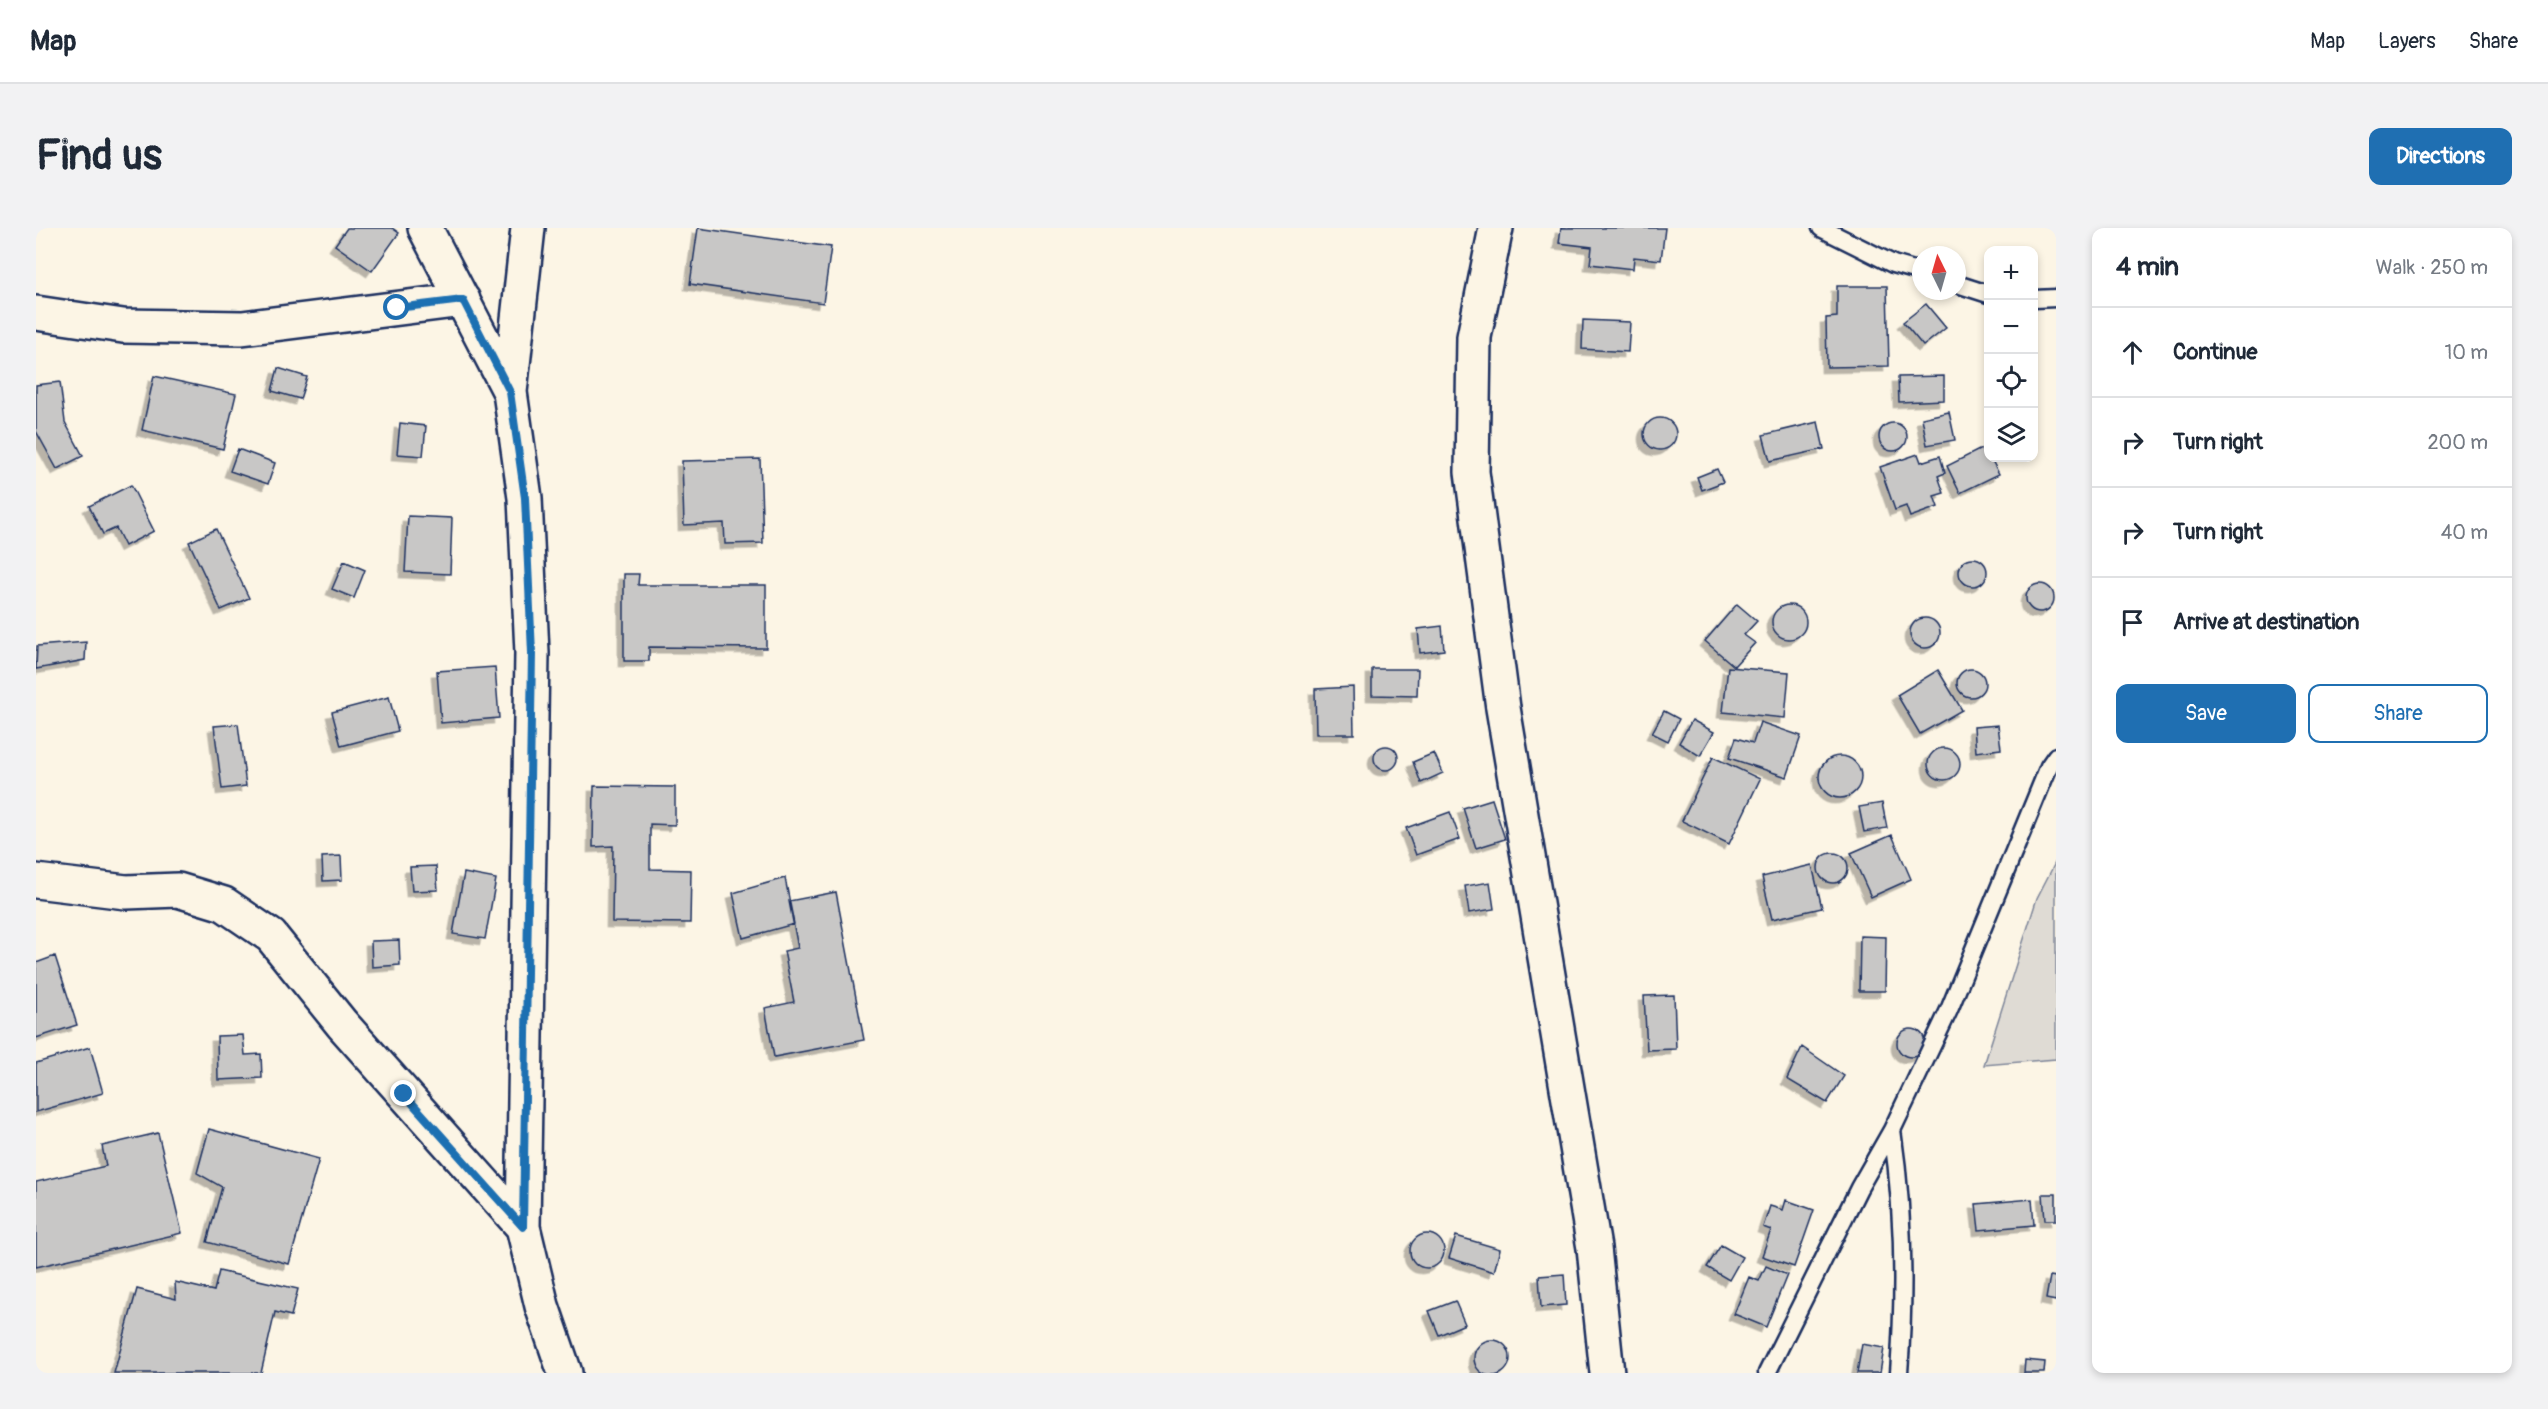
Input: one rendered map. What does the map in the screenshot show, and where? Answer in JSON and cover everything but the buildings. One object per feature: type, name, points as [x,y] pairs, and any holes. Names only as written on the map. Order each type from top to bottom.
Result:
[{"type":"street","points":[[425,228],[510,392]]},
{"type":"street","points":[[528,228],[510,392],[525,498],[532,653],[523,1227],[542,1306],[565,1373]]},
{"type":"street","points":[[1496,228],[1474,337],[1472,472],[1503,708],[1594,1248],[1607,1373]]},
{"type":"street","points":[[36,313],[123,326],[242,328],[463,300]]},
{"type":"street","points":[[36,880],[126,892],[178,890],[224,904],[271,936],[342,1024],[523,1227]]},
{"type":"lane","points":[[1821,228],[1893,264],[1912,269]]},
{"type":"lane","points":[[1966,287],[1984,292]]},
{"type":"lane","points":[[2038,299],[2056,298]]},
{"type":"lane","points":[[1767,1373],[1859,1188],[1892,1130],[1949,1010],[2007,863],[2049,766],[2056,756]]},
{"type":"lane","points":[[1892,1130],[1903,1231],[1904,1306],[1899,1373]]},
{"type":"shaded area","points":[[2056,861],[2056,1059],[1984,1065],[2037,898]]},
{"type":"route","points":[[397,308],[463,300],[510,392],[525,498],[532,653],[523,1227],[404,1094]]}]
